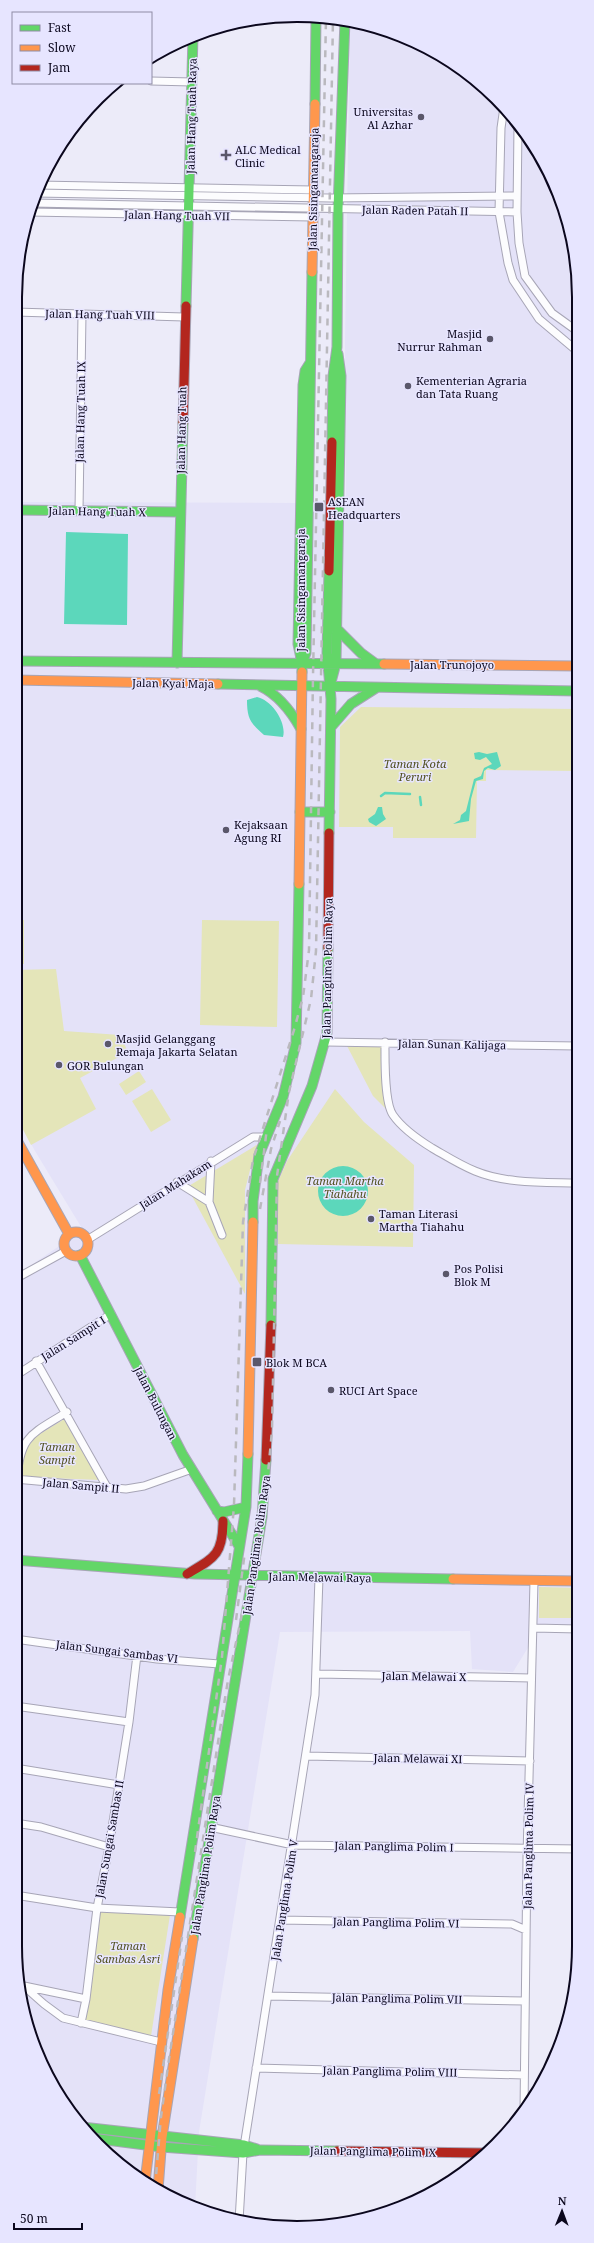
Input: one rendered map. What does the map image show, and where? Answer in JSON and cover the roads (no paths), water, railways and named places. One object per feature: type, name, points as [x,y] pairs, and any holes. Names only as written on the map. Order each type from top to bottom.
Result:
[{"type":"main road","name":"Jalan Sisingamangaraja","points":[[302,663],[306,653],[315,212],[316,23]]},
{"type":"main road","points":[[332,663],[333,376],[337,347],[338,209],[345,26]]},
{"type":"main road","name":"Jalan Hang Tuah Raya","points":[[189,191],[193,43]]},
{"type":"main road","name":"Jalan Hang Tuah","points":[[177,663],[179,512],[189,191]]},
{"type":"main road","points":[[332,663],[337,629],[341,376],[337,347]]},
{"type":"main road","name":"Jalan Hang Tuah X","points":[[22,510],[179,512]]},
{"type":"main road","points":[[337,629],[361,653],[376,664]]},
{"type":"main road","name":"Jalan Kyai Maja","points":[[22,661],[332,663]]},
{"type":"main road","name":"Jalan Panglima Polim Raya","points":[[145,2176],[161,2042],[180,1912],[219,1664],[246,1507],[250,1420],[253,1201],[259,1155],[283,1097],[296,1043],[302,663]]},
{"type":"main road","name":"Jalan Trunojoyo","points":[[332,663],[572,666]]},
{"type":"main road","name":"Jalan Panglima Polim Raya","points":[[159,2184],[162,2142],[210,1827],[254,1575],[266,1479],[269,1421],[273,1179],[312,1086],[326,1042],[332,663]]},
{"type":"main road","name":"Jalan Kyai Maja","points":[[22,680],[302,686],[331,684]]},
{"type":"main road","points":[[256,684],[274,693],[292,713],[301,729]]},
{"type":"main road","points":[[331,684],[379,687],[572,691]]},
{"type":"main road","points":[[331,727],[347,706],[362,694],[379,687]]},
{"type":"main road","points":[[300,812],[330,812]]},
{"type":"main road","points":[[22,1149],[69,1234]]},
{"type":"main road","points":[[80,1232],[87,1240],[87,1249],[80,1255],[75,1256],[66,1251],[64,1242],[69,1234],[80,1232]]},
{"type":"main road","name":"Jalan Bulungan","points":[[80,1255],[164,1420],[216,1511],[239,1546]]},
{"type":"main road","points":[[250,1420],[269,1421]]},
{"type":"main road","points":[[216,1511],[224,1512],[246,1507]]},
{"type":"main road","points":[[187,1574],[215,1557],[222,1548],[222,1521]]},
{"type":"main road","name":"Jalan Melawai Raya","points":[[22,1561],[187,1574],[572,1581]]},
{"type":"main road","points":[[91,2128],[149,2136],[162,2142]]},
{"type":"main road","points":[[102,2139],[148,2145],[162,2142]]},
{"type":"main road","name":"Jalan Panglima Polim IX","points":[[162,2142],[260,2150],[478,2153]]},
{"type":"street","points":[[152,81],[192,82]]},
{"type":"street","points":[[503,115],[501,128],[499,212],[508,263],[513,280],[539,319],[572,347]]},
{"type":"street","points":[[518,134],[517,212],[519,243],[525,276],[552,313],[572,328]]},
{"type":"street","name":"Jalan Hang Tuah VII","points":[[45,186],[113,186],[249,197],[315,195]]},
{"type":"street","points":[[48,213],[49,186]]},
{"type":"street","points":[[94,186],[94,194]]},
{"type":"street","points":[[112,214],[113,186]]},
{"type":"street","name":"Jalan Hang Tuah VII","points":[[42,194],[113,195],[249,188],[315,195]]},
{"type":"street","points":[[249,188],[252,216]]},
{"type":"street","name":"Jalan Raden Patah II","points":[[315,195],[339,198],[517,196]]},
{"type":"street","name":"Jalan Hang Tuah VII","points":[[39,203],[113,204],[252,216],[315,212]]},
{"type":"street","name":"Jalan Hang Tuah VII","points":[[36,212],[112,214],[250,207],[315,212]]},
{"type":"street","name":"Jalan Raden Patah II","points":[[315,212],[338,209],[517,212]]},
{"type":"street","name":"Jalan Hang Tuah VIII","points":[[22,312],[184,317]]},
{"type":"street","name":"Jalan Hang Tuah IX","points":[[79,510],[82,314]]},
{"type":"street","name":"Jalan Sunan Kalijaga","points":[[326,1042],[572,1046]]},
{"type":"street","points":[[385,1042],[386,1086],[392,1114],[413,1135],[452,1160],[476,1172],[501,1178],[534,1182],[572,1183]]},
{"type":"street","name":"Jalan Mahakam","points":[[87,1240],[177,1182],[252,1137],[266,1137]]},
{"type":"street","points":[[211,1161],[209,1202],[222,1235]]},
{"type":"street","points":[[177,1182],[209,1202]]},
{"type":"street","points":[[22,1275],[66,1251]]},
{"type":"street","name":"Jalan Sampit I","points":[[22,1371],[111,1314]]},
{"type":"street","points":[[36,1361],[67,1412],[107,1487]]},
{"type":"street","points":[[22,1447],[32,1434],[67,1412]]},
{"type":"street","name":"Jalan Sampit II","points":[[22,1480],[126,1489],[144,1486],[192,1469]]},
{"type":"street","name":"Jalan Panglima Polim V","points":[[239,2215],[243,2149],[293,1845],[317,1674],[319,1577]]},
{"type":"street","name":"Jalan Panglima Polim IV","points":[[524,2102],[527,1848],[534,1581]]},
{"type":"street","points":[[533,1628],[572,1629]]},
{"type":"street","name":"Jalan Sungai Sambas VI","points":[[22,1640],[157,1659],[219,1664]]},
{"type":"street","name":"Jalan Sungai Sambas II","points":[[81,2023],[86,1999],[97,1908],[109,1847],[129,1722],[137,1655]]},
{"type":"street","name":"Jalan Melawai X","points":[[317,1674],[531,1678]]},
{"type":"street","points":[[22,1707],[129,1722]]},
{"type":"street","name":"Jalan Melawai XI","points":[[306,1756],[530,1761]]},
{"type":"street","points":[[22,1769],[119,1785]]},
{"type":"street","points":[[22,1824],[41,1827],[109,1847]]},
{"type":"street","name":"Jalan Panglima Polim I","points":[[210,1827],[293,1845],[572,1849]]},
{"type":"street","points":[[22,1895],[97,1908],[180,1912]]},
{"type":"street","points":[[512,1924],[526,1916]]},
{"type":"street","name":"Jalan Panglima Polim VI","points":[[280,1920],[512,1924],[526,1930]]},
{"type":"street","points":[[24,1985],[86,1999]]},
{"type":"street","points":[[25,1987],[63,2018],[161,2042]]},
{"type":"street","name":"Jalan Panglima Polim VII","points":[[268,1996],[525,2001]]},
{"type":"street","name":"Jalan Panglima Polim VIII","points":[[256,2068],[524,2075]]},
{"type":"waterway","points":[[381,796],[385,793],[410,794]]},
{"type":"waterway","points":[[420,797],[421,805]]},
{"type":"railway","points":[[195,1852],[222,1657],[234,1505],[243,1222],[253,1160],[303,997],[309,950],[326,24]]},
{"type":"railway","points":[[156,2182],[161,2117],[169,2059],[221,1723],[228,1680],[265,1506],[272,1430],[277,1176],[289,1092],[311,999],[316,951],[333,24]]},
{"type":"railway","points":[[260,1209],[271,1149],[280,1121]]},
{"type":"railway","points":[[260,1183],[267,1128]]},
{"type":"railway","points":[[236,1620],[245,1551]]},
{"type":"railway","points":[[159,2094],[182,1937]]},
{"type":"place","name":"Universitas Al Azhar","points":[[421,117]]},
{"type":"place","name":"ALC Medical Clinic","points":[[226,155]]},
{"type":"place","name":"Masjid Nurrur Rahman","points":[[490,339]]},
{"type":"place","name":"Kementerian Agraria dan Tata Ruang","points":[[408,386]]},
{"type":"place","name":"ASEAN Headquarters","points":[[319,507]]},
{"type":"place","name":"Kejaksaan Agung RI","points":[[226,830]]},
{"type":"place","name":"Masjid Gelanggang Remaja Jakarta Selatan","points":[[108,1044]]},
{"type":"place","name":"GOR Bulungan","points":[[59,1065]]},
{"type":"place","name":"Taman Literasi Martha Tiahahu","points":[[371,1219]]},
{"type":"place","name":"Pos Polisi Blok M","points":[[446,1274]]},
{"type":"place","name":"Blok M BCA","points":[[257,1362]]},
{"type":"place","name":"RUCI Art Space","points":[[331,1390]]},
{"type":"park label","name":"Taman Kota Peruri","points":[[415,769]]},
{"type":"park label","name":"Taman Martha Tiahahu","points":[[345,1186]]},
{"type":"park label","name":"Taman Sampit","points":[[57,1452]]},
{"type":"park label","name":"Taman Sambas Asri","points":[[128,1951]]}]
